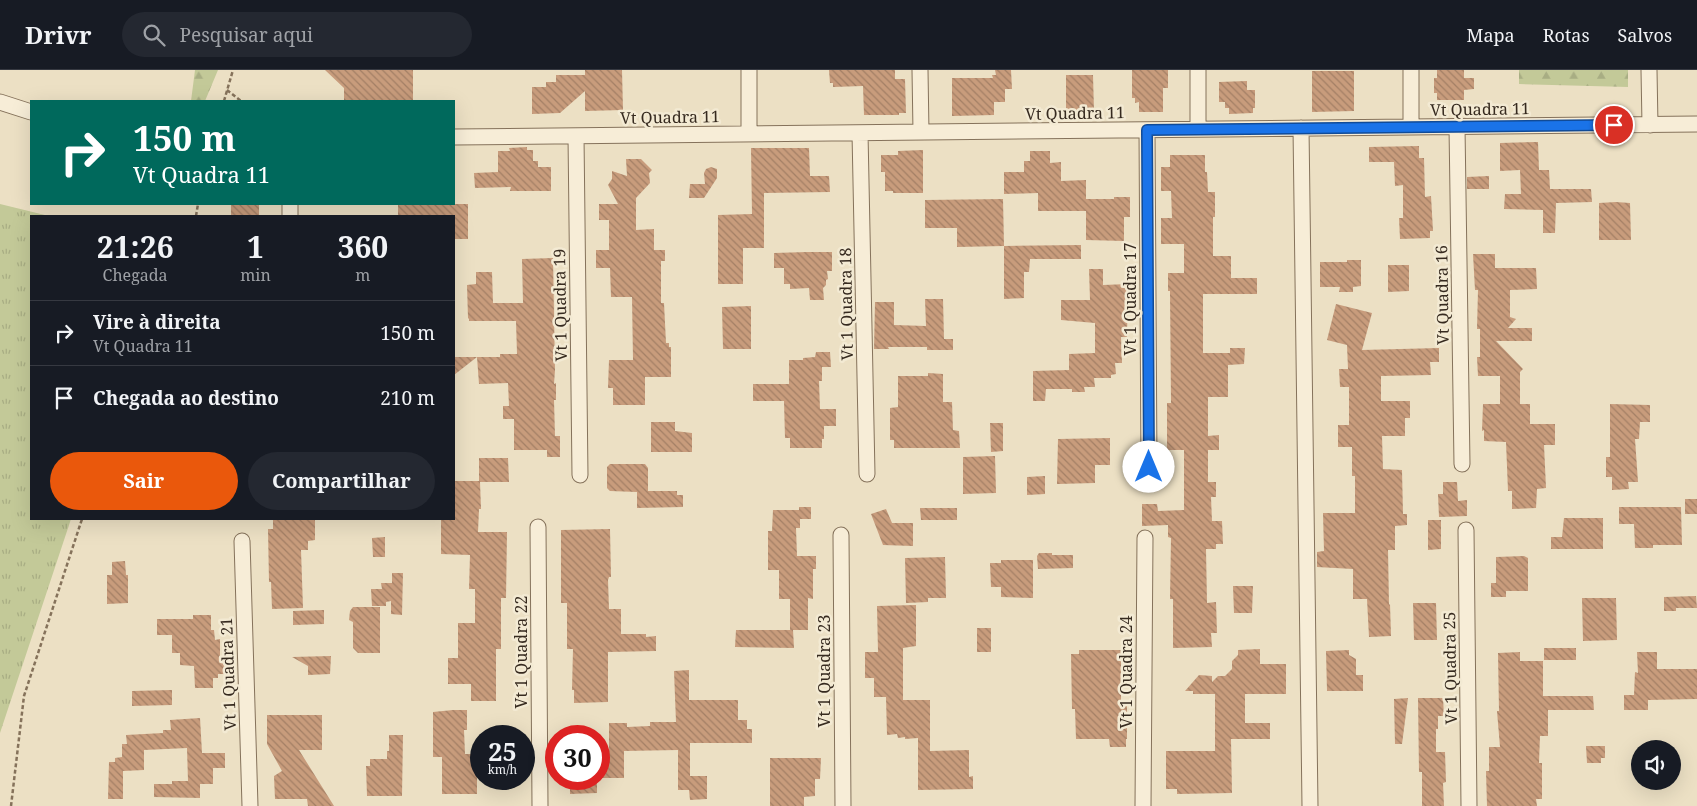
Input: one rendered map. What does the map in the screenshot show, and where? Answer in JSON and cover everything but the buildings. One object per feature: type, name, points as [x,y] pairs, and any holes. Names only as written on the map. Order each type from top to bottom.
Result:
[{"type":"street","points":[[749,70],[749,134]]},
{"type":"street","points":[[920,70],[921,132]]},
{"type":"street","points":[[1198,70],[1198,130]]},
{"type":"street","points":[[1411,70],[1411,127]]},
{"type":"street","points":[[1650,70],[1650,125]]},
{"type":"street","points":[[0,102],[30,112]]},
{"type":"street","name":"Vt Quadra 11","points":[[455,137],[1697,124]]},
{"type":"street","name":"Vt Quadra 16","points":[[1457,127],[1462,464]]},
{"type":"street","points":[[1301,128],[1310,806]]},
{"type":"street","name":"Vt 1 Quadra 17","points":[[1147,130],[1149,467]]},
{"type":"street","name":"Vt 1 Quadra 18","points":[[860,133],[867,474]]},
{"type":"street","name":"Vt 1 Quadra 19","points":[[576,136],[580,474]]},
{"type":"street","name":"Vt 1 Quadra 22","points":[[538,527],[540,806]]},
{"type":"street","name":"Vt 1 Quadra 25","points":[[1466,530],[1470,806]]},
{"type":"street","name":"Vt 1 Quadra 23","points":[[841,535],[842,806]]},
{"type":"street","name":"Vt 1 Quadra 24","points":[[1143,806],[1145,538]]},
{"type":"street","name":"Vt 1 Quadra 21","points":[[242,541],[250,806]]},
{"type":"path","points":[[224,100],[232,70]]},
{"type":"path","points":[[227,90],[240,100]]},
{"type":"path","points":[[11,806],[24,696],[82,520]]},
{"type":"green space","points":[[195,70],[218,70],[205,100],[191,100]]},
{"type":"green space","points":[[1519,70],[1628,70],[1628,87],[1519,84]]},
{"type":"green space","points":[[0,204],[45,215],[30,215],[30,520],[71,520],[0,733]]},
{"type":"route","points":[[1149,467],[1147,130],[1614,125]]}]
